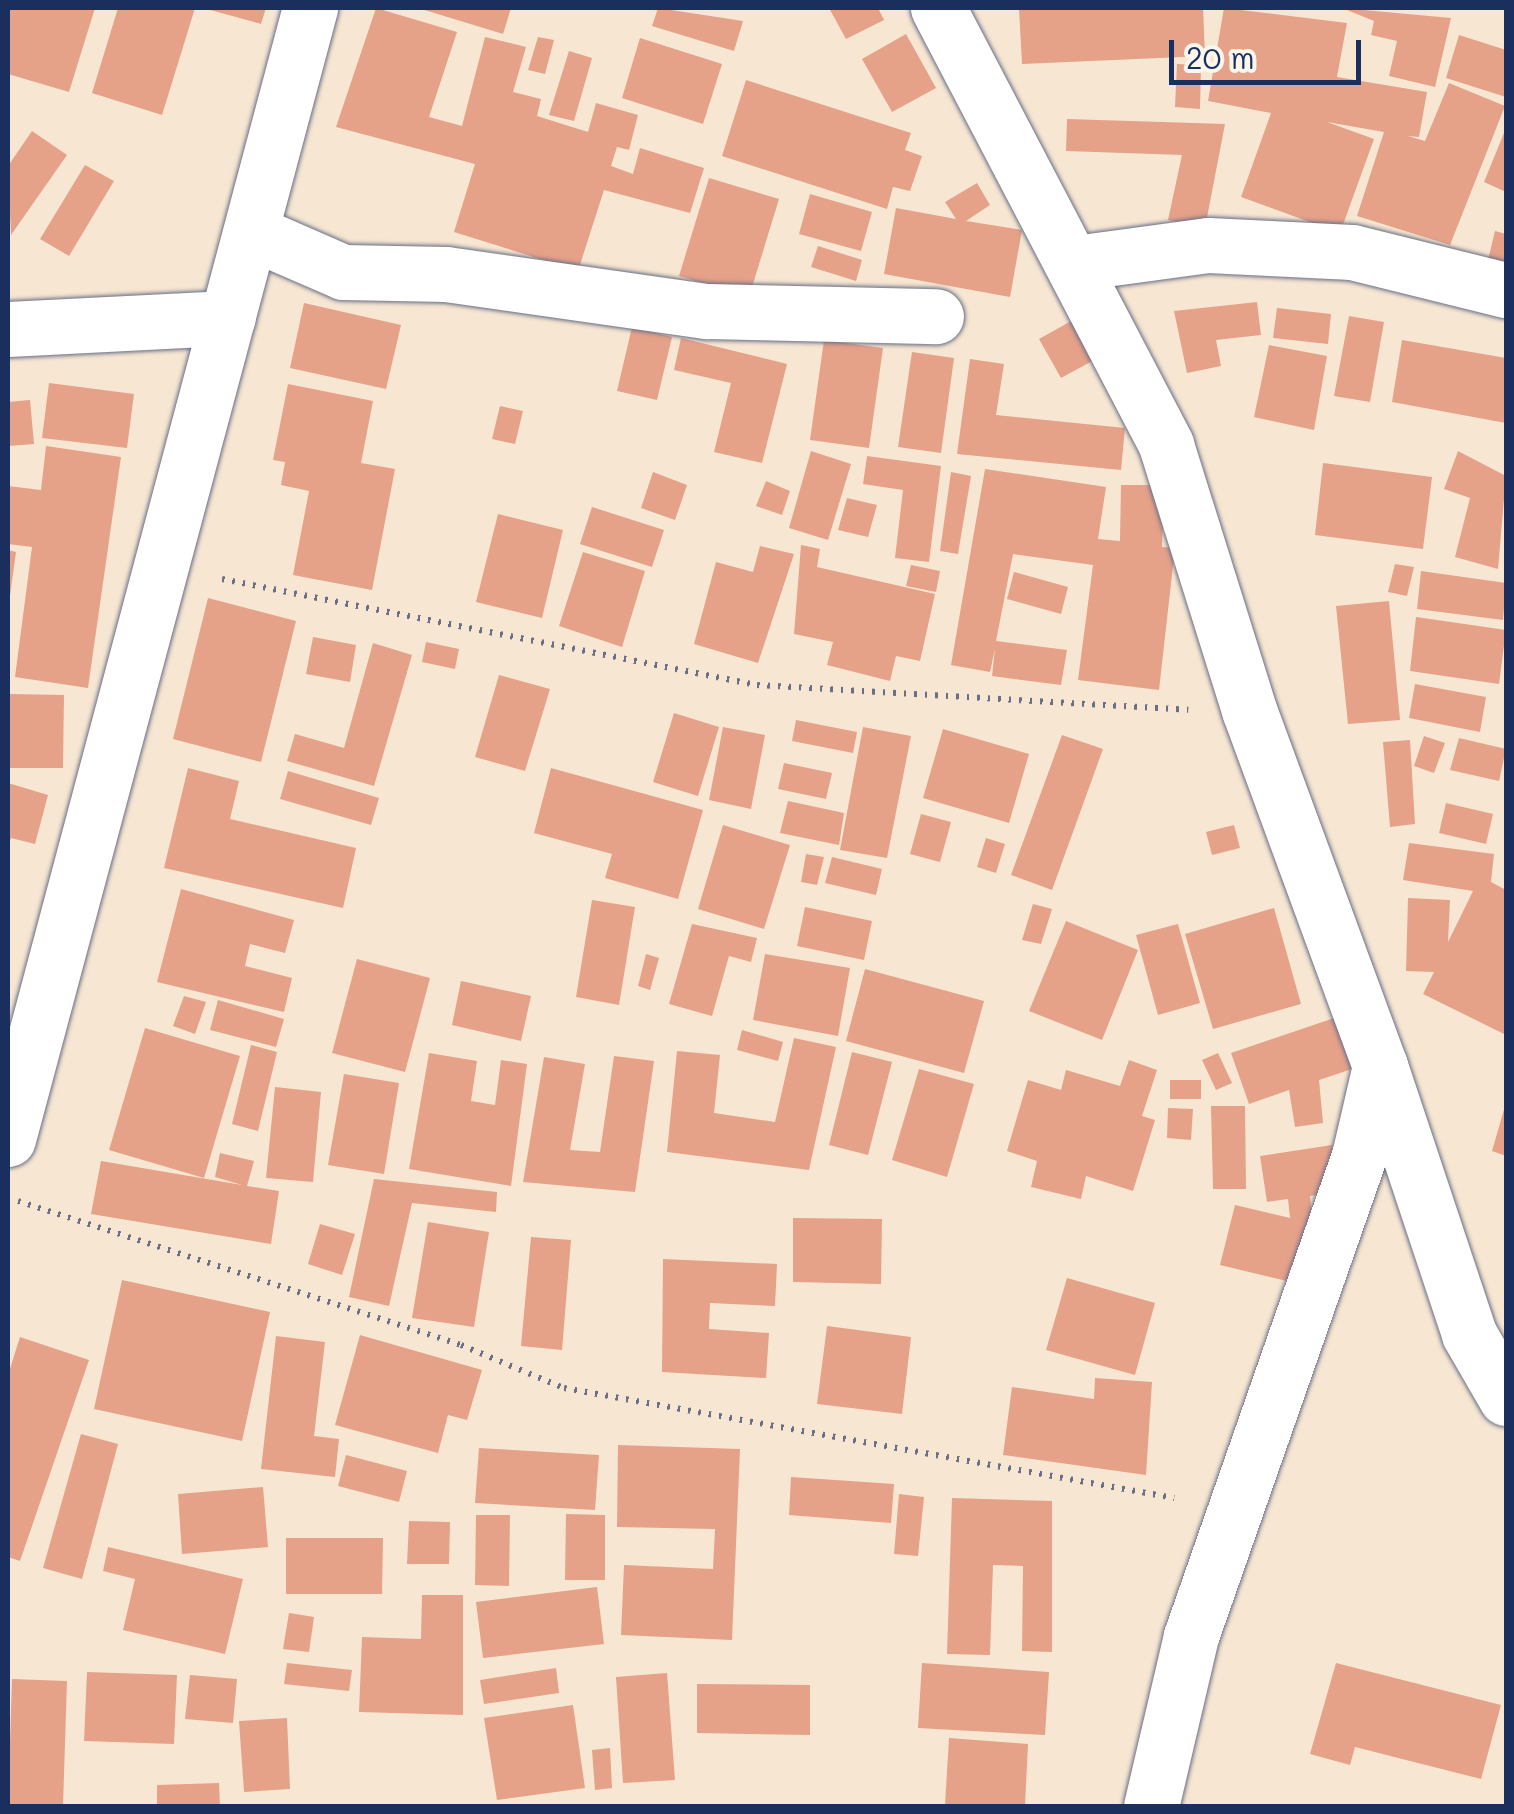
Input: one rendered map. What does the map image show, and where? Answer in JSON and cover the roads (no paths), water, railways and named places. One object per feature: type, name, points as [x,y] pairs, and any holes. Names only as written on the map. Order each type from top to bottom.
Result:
[{"type":"street","points":[[12,1110],[310,8]]},
{"type":"street","points":[[938,8],[1075,263],[1166,445],[1249,710],[1380,1066],[1469,1334],[1506,1398]]},
{"type":"street","points":[[250,232],[342,272],[446,274],[707,311],[936,316]]},
{"type":"street","points":[[1075,263],[1208,245],[1352,252],[1506,290]]},
{"type":"street","points":[[8,329],[228,318]]},
{"type":"street","points":[[1151,1806],[1191,1636],[1359,1156],[1380,1066]]}]
